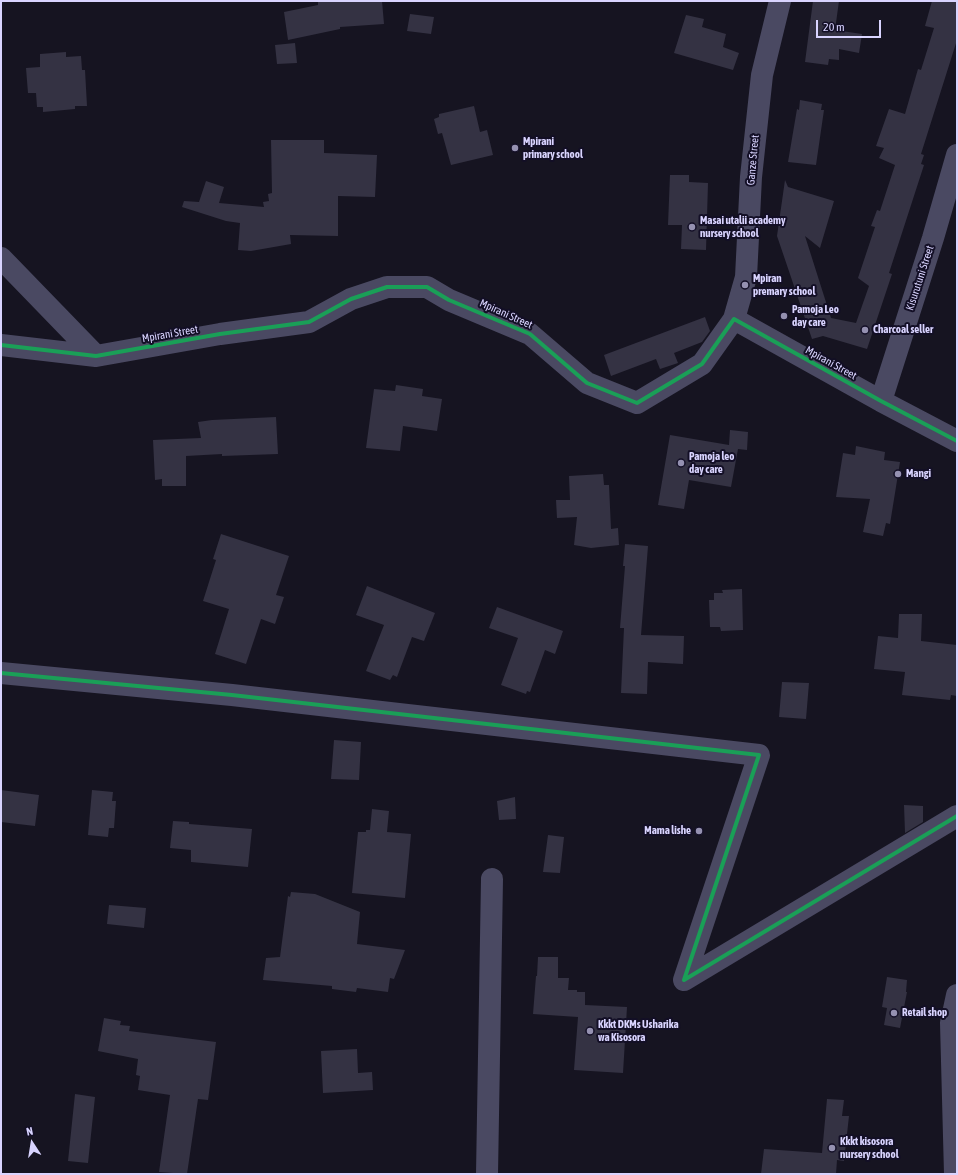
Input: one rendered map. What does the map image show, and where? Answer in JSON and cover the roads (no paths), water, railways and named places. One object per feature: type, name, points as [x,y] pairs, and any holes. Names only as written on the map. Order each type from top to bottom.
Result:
[{"type":"street","name":"Ganze Street","points":[[734,319],[746,277],[751,178],[762,75],[780,1]]},
{"type":"street","name":"Kisurutuni Street","points":[[881,401],[933,238],[957,155]]},
{"type":"street","points":[[1,258],[96,356]]},
{"type":"street","name":"Mpirani Street","points":[[1,345],[96,356],[220,334],[309,322],[351,299],[387,287],[427,287],[449,300],[530,334],[588,383],[637,403],[702,364],[734,319],[881,401],[957,441]]},
{"type":"street","points":[[1,673],[232,695],[759,754],[684,980],[957,816]]},
{"type":"street","points":[[487,1174],[492,878]]},
{"type":"street","points":[[955,1174],[951,1023],[957,995]]},
{"type":"place","name":"Mpirani primary school","points":[[515,148]]},
{"type":"place","name":"Masai utalii academy nursery school","points":[[692,227]]},
{"type":"place","name":"Mpiran premary school","points":[[745,285]]},
{"type":"place","name":"Pamoja Leo day care","points":[[784,316]]},
{"type":"place","name":"Charcoal seller","points":[[865,330]]},
{"type":"place","name":"Pamoja leo day care","points":[[681,463]]},
{"type":"place","name":"Mangi","points":[[898,474]]},
{"type":"place","name":"Mama lishe","points":[[699,831]]},
{"type":"place","name":"Retail shop","points":[[894,1013]]},
{"type":"place","name":"Kkkt DKMs Usharika wa Kisosora","points":[[590,1031]]},
{"type":"place","name":"Kkkt kisosora nursery school","points":[[832,1148]]}]
